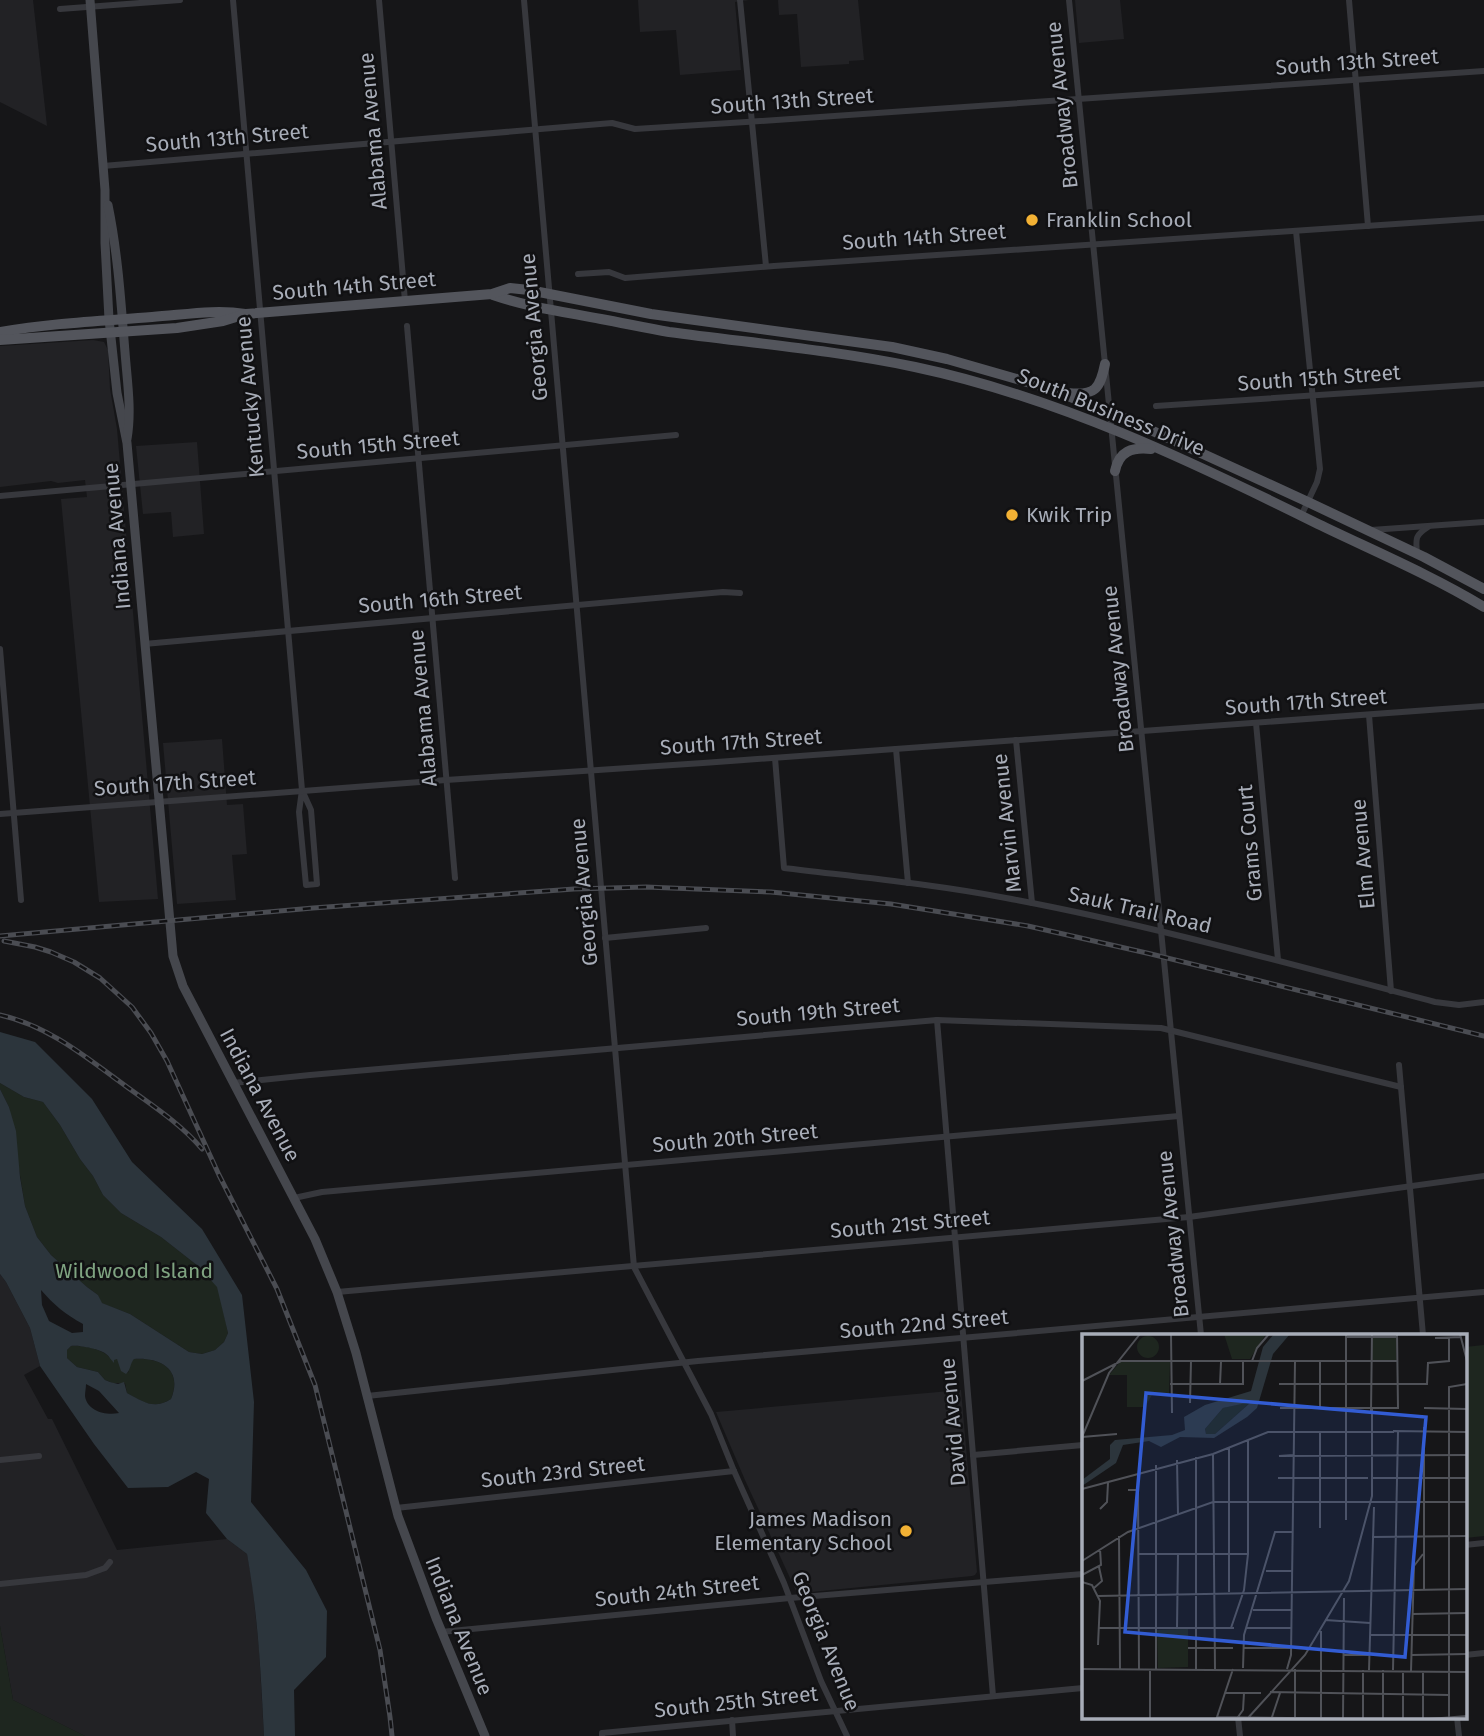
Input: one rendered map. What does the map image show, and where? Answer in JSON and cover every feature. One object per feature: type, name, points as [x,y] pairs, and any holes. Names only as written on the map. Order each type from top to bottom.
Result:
[{"type":"main road","name":"Indiana Avenue","points":[[90,4],[105,190],[115,244],[123,318],[130,413],[127,443]]},
{"type":"main road","name":"Indiana Avenue","points":[[105,190],[108,319],[117,393],[127,443],[174,962],[183,986],[316,1239],[337,1292],[356,1353],[396,1508],[441,1632],[485,1736]]},
{"type":"main road","name":"South 14th Street","points":[[0,332],[108,319],[222,312],[246,314],[492,295],[510,288],[549,294]]},
{"type":"main road","name":"South Business Drive","points":[[549,294],[651,314],[892,347],[947,359],[1058,392],[1109,412],[1369,530],[1484,589]]},
{"type":"main road","name":"South Business Drive","points":[[492,295],[550,310],[665,331],[915,367],[1000,388],[1111,428],[1158,449],[1421,573],[1484,607]]},
{"type":"main road","name":"South 14th Street","points":[[0,340],[177,328],[223,321],[246,314]]},
{"type":"main road","points":[[1058,392],[1091,392],[1099,384],[1105,364]]},
{"type":"main road","points":[[1115,471],[1120,458],[1128,451],[1140,448],[1158,449]]},
{"type":"street","points":[[60,9],[90,4],[180,0]]},
{"type":"street","name":"Kentucky Avenue","points":[[233,0],[302,790],[299,812],[306,885],[317,884],[311,810],[302,790]]},
{"type":"street","name":"Alabama Avenue","points":[[379,0],[405,301]]},
{"type":"street","name":"Georgia Avenue","points":[[524,0],[634,1266],[706,1405],[790,1598],[814,1664],[847,1736]]},
{"type":"street","points":[[740,0],[766,267]]},
{"type":"street","name":"Broadway Avenue","points":[[1069,0],[1201,1334]]},
{"type":"street","points":[[1349,0],[1368,226]]},
{"type":"street","name":"South 13th Street","points":[[103,166],[612,122],[635,129],[1484,71]]},
{"type":"street","name":"South 14th Street","points":[[578,274],[612,272],[625,278],[1484,218]]},
{"type":"street","points":[[1296,231],[1320,470],[1301,516]]},
{"type":"street","name":"Alabama Avenue","points":[[407,326],[455,878]]},
{"type":"street","name":"South 15th Street","points":[[1156,406],[1484,384]]},
{"type":"street","name":"South 15th Street","points":[[0,496],[676,435]]},
{"type":"street","points":[[1369,530],[1484,522]]},
{"type":"street","points":[[1417,554],[1416,540],[1419,533],[1428,527]]},
{"type":"street","name":"South 16th Street","points":[[144,644],[723,592],[740,593]]},
{"type":"street","points":[[0,649],[21,900]]},
{"type":"street","name":"South 17th Street","points":[[0,814],[1484,706]]},
{"type":"street","name":"Elm Avenue","points":[[1369,715],[1391,991]]},
{"type":"street","name":"Grams Court","points":[[1256,723],[1278,960]]},
{"type":"street","name":"Marvin Avenue","points":[[1016,740],[1032,903]]},
{"type":"street","points":[[896,749],[908,883]]},
{"type":"street","name":"Sauk Trail Road","points":[[775,758],[784,868],[908,883],[1032,903],[1160,931],[1444,1003],[1459,1005],[1484,1002]]},
{"type":"street","points":[[606,938],[706,928]]},
{"type":"street","name":"South 19th Street","points":[[233,1083],[937,1020],[1157,1027],[1401,1087]]},
{"type":"street","name":"David Avenue","points":[[937,1020],[993,1696]]},
{"type":"street","points":[[1399,1065],[1423,1334]]},
{"type":"street","name":"South 20th Street","points":[[294,1198],[322,1192],[1179,1116]]},
{"type":"street","name":"South 21st Street","points":[[337,1292],[1189,1217],[1484,1175]]},
{"type":"street","name":"South 22nd Street","points":[[367,1396],[685,1362],[1484,1292]]},
{"type":"street","points":[[973,1454],[1082,1445]]},
{"type":"street","points":[[0,1460],[40,1456]]},
{"type":"street","name":"South 23rd Street","points":[[396,1508],[734,1471]]},
{"type":"street","points":[[1466,1545],[1484,1543]]},
{"type":"street","points":[[0,1584],[86,1575],[105,1568],[110,1562]]},
{"type":"street","name":"South 24th Street","points":[[441,1632],[790,1598],[1082,1574]]},
{"type":"street","points":[[1466,1655],[1484,1653]]},
{"type":"street","name":"South 25th Street","points":[[602,1734],[1082,1688]]},
{"type":"street","points":[[1238,1718],[1240,1736]]},
{"type":"street","points":[[1457,1718],[1459,1736]]},
{"type":"street","points":[[732,1720],[733,1736]]},
{"type":"shaded area","points":[[0,0],[33,0],[47,126],[0,102]]},
{"type":"shaded area","points":[[638,0],[749,0],[735,2],[741,70],[680,75],[676,30],[640,32]]},
{"type":"shaded area","points":[[778,0],[858,0],[864,60],[849,61],[849,64],[801,67],[797,14],[779,15]]},
{"type":"shaded area","points":[[1075,0],[1120,0],[1124,39],[1079,43]]},
{"type":"shaded area","points":[[93,340],[104,342],[108,350],[158,899],[99,902],[61,499],[87,497],[85,480],[0,487],[0,346]]},
{"type":"shaded area","points":[[197,442],[204,534],[173,537],[171,512],[143,514],[136,446]]},
{"type":"shaded area","points":[[222,739],[227,805],[243,804],[247,854],[232,855],[236,900],[177,904],[163,743]]},
{"type":"shaded area","points":[[0,1032],[35,1042],[92,1099],[132,1162],[202,1229],[242,1295],[254,1402],[251,1502],[306,1570],[327,1611],[326,1657],[294,1690],[295,1736],[264,1736],[256,1622],[247,1554],[227,1539],[206,1513],[209,1479],[196,1472],[168,1487],[128,1488],[40,1366],[30,1328],[0,1274],[0,1089],[16,1131],[25,1206],[37,1237],[51,1255],[98,1295],[102,1303],[130,1314],[189,1352],[202,1354],[215,1350],[224,1342],[228,1333],[217,1287],[198,1266],[161,1237],[121,1213],[103,1195],[43,1102],[24,1097],[0,1083]],"holes":[[[41,1290],[60,1309],[83,1324],[83,1332],[72,1333],[49,1321],[42,1305]],[[71,1346],[99,1350],[114,1363],[117,1359],[121,1371],[126,1374],[134,1359],[161,1363],[172,1373],[174,1380],[171,1399],[159,1404],[149,1404],[127,1393],[124,1382],[110,1382],[98,1372],[77,1367],[67,1358],[67,1350]],[[86,1384],[99,1391],[119,1413],[108,1414],[93,1409],[85,1396]]]},
{"type":"shaded area","points":[[0,1274],[30,1328],[40,1366],[24,1375],[48,1419],[52,1419],[117,1550],[227,1539],[247,1554],[259,1649],[264,1736],[85,1736],[13,1700],[0,1626]]},
{"type":"shaded area","points":[[961,1390],[977,1572],[975,1575],[801,1593],[796,1591],[716,1412]]},
{"type":"green space","name":"Wildwood Island","points":[[0,1083],[24,1097],[43,1102],[103,1195],[121,1213],[161,1237],[198,1266],[218,1287],[228,1333],[224,1342],[215,1350],[202,1354],[189,1352],[130,1314],[101,1303],[98,1295],[51,1255],[37,1237],[25,1206],[9,1107],[0,1089]]},
{"type":"green space","points":[[1484,1345],[1484,1536],[1466,1538],[1466,1347]]},
{"type":"green space","points":[[71,1346],[92,1348],[117,1359],[128,1373],[134,1359],[161,1363],[172,1373],[174,1380],[171,1399],[159,1404],[143,1402],[127,1393],[125,1383],[113,1383],[105,1380],[98,1372],[77,1367],[67,1358],[67,1350]]},
{"type":"green space","points":[[0,1626],[13,1700],[85,1736],[0,1736]]},
{"type":"railway","points":[[0,936],[313,908],[574,889],[646,887],[771,892],[891,904],[1028,926],[1484,1036]]},
{"type":"railway","points":[[4,941],[51,952],[100,978],[132,1007],[167,1061],[219,1175],[277,1289],[315,1385],[380,1650],[392,1736]]},
{"type":"railway","points":[[0,1015],[35,1027],[82,1054],[185,1131],[202,1149]]},
{"type":"place","name":"Franklin School","points":[[1032,220]]},
{"type":"place","name":"Kwik Trip","points":[[1012,515]]},
{"type":"place","name":"James Madison Elementary School","points":[[906,1531]]}]
